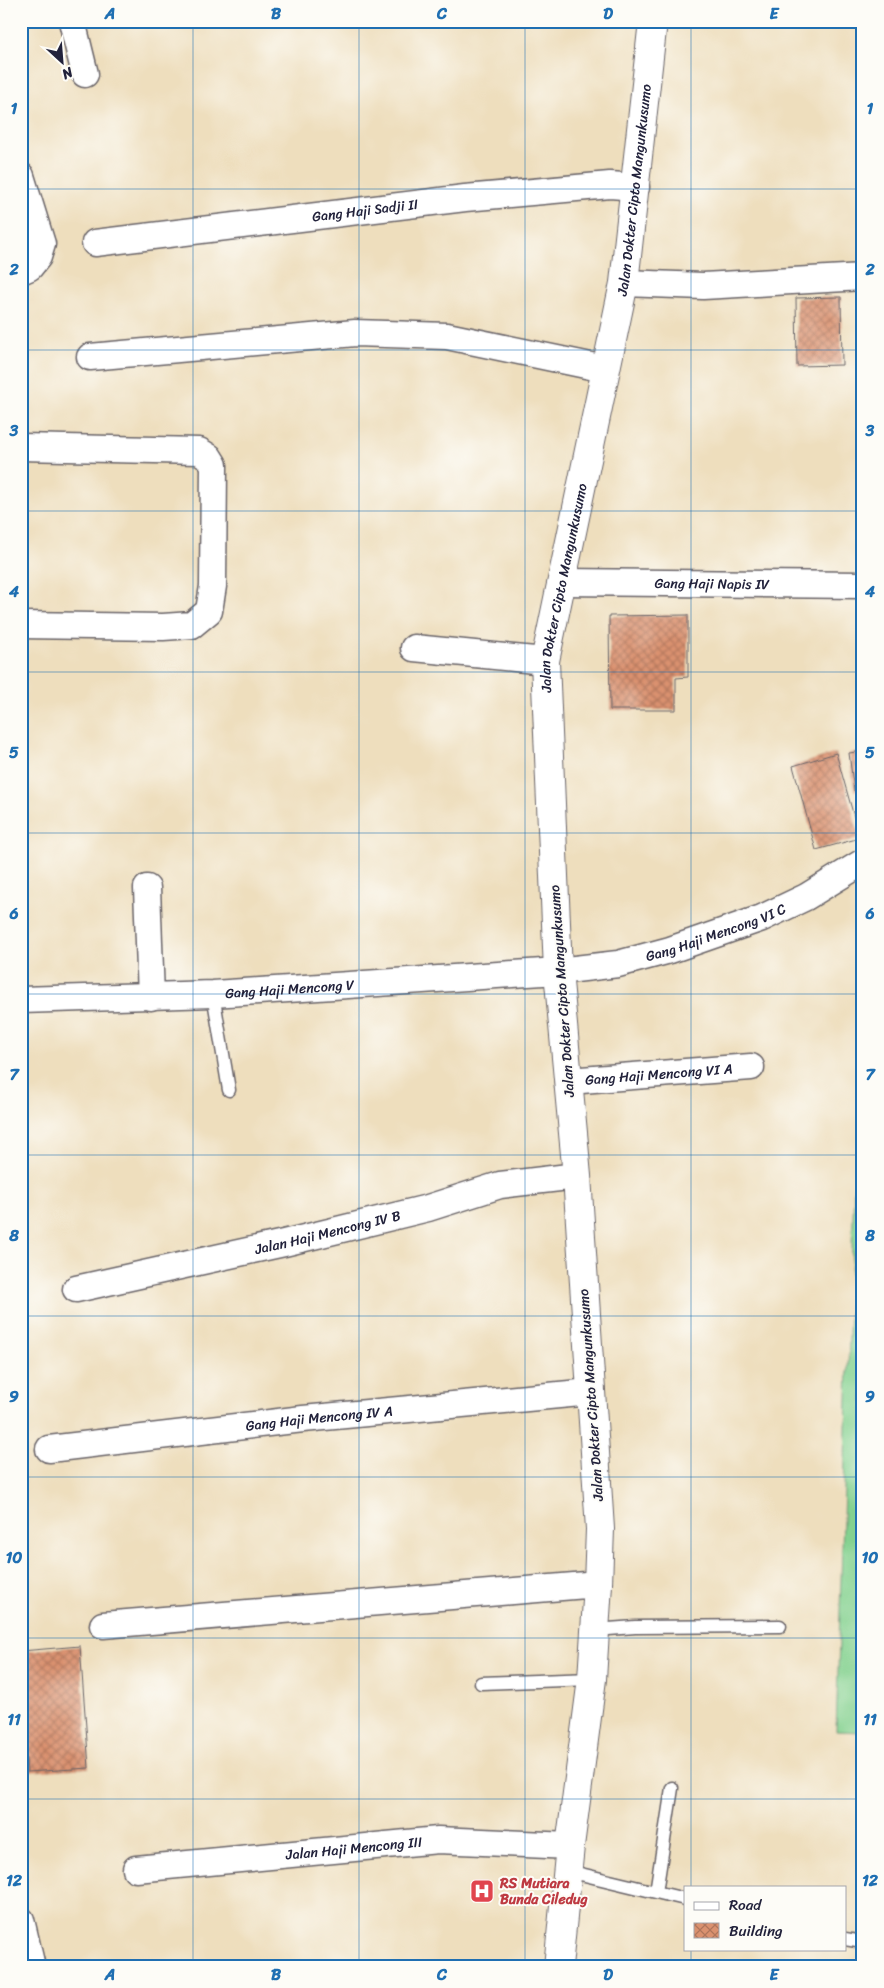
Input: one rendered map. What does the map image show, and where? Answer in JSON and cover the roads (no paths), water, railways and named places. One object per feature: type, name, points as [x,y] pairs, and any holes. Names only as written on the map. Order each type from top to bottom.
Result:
[{"type":"main road","name":"Jalan Dokter Cipto Mangunkusumo","points":[[558,1967],[569,1858],[592,1679],[600,1529],[577,1176],[558,971],[545,661],[624,283],[653,21]]},
{"type":"street","points":[[72,21],[85,74]]},
{"type":"street","points":[[21,176],[42,244],[38,257],[30,267],[21,271]]},
{"type":"street","name":"Gang Haji Sadji II","points":[[95,243],[465,198],[610,184],[636,187]]},
{"type":"street","points":[[624,283],[703,286],[863,277]]},
{"type":"street","points":[[90,358],[355,333],[447,336],[605,369]]},
{"type":"street","points":[[21,447],[199,451],[209,457],[214,465],[214,474],[213,586],[209,611],[192,625],[154,627],[21,625]]},
{"type":"street","name":"Gang Haji Napis IV","points":[[562,582],[863,585]]},
{"type":"street","points":[[414,648],[545,661]]},
{"type":"street","name":"Gang Haji Mencong VI C","points":[[558,971],[618,964],[670,950],[762,918],[806,897],[863,862]]},
{"type":"street","points":[[147,888],[151,997]]},
{"type":"street","name":"Gang Haji Mencong V","points":[[21,1000],[214,994],[558,971]]},
{"type":"street","name":"Gang Haji Mencong VI A","points":[[568,1081],[750,1067]]},
{"type":"street","name":"Jalan Haji Mencong IV B","points":[[76,1289],[284,1243],[399,1215],[500,1184],[577,1176]]},
{"type":"street","name":"Gang Haji Mencong IV A","points":[[49,1450],[303,1419],[591,1392]]},
{"type":"street","points":[[103,1625],[598,1584]]},
{"type":"street","name":"Jalan Haji Mencong III","points":[[136,1869],[438,1840],[569,1858]]},
{"type":"street","points":[[21,1920],[32,1967]]},
{"type":"lane","points":[[214,994],[228,1090]]},
{"type":"lane","points":[[595,1630],[635,1627],[780,1626]]},
{"type":"lane","points":[[480,1683],[592,1679]]},
{"type":"lane","points":[[656,1892],[672,1788]]},
{"type":"lane","points":[[569,1858],[656,1892],[684,1899]]},
{"type":"lane","points":[[846,1939],[857,1941],[863,1939]]},
{"type":"place","name":"RS Mutiara Bunda Ciledug","points":[[482,1891]]}]
